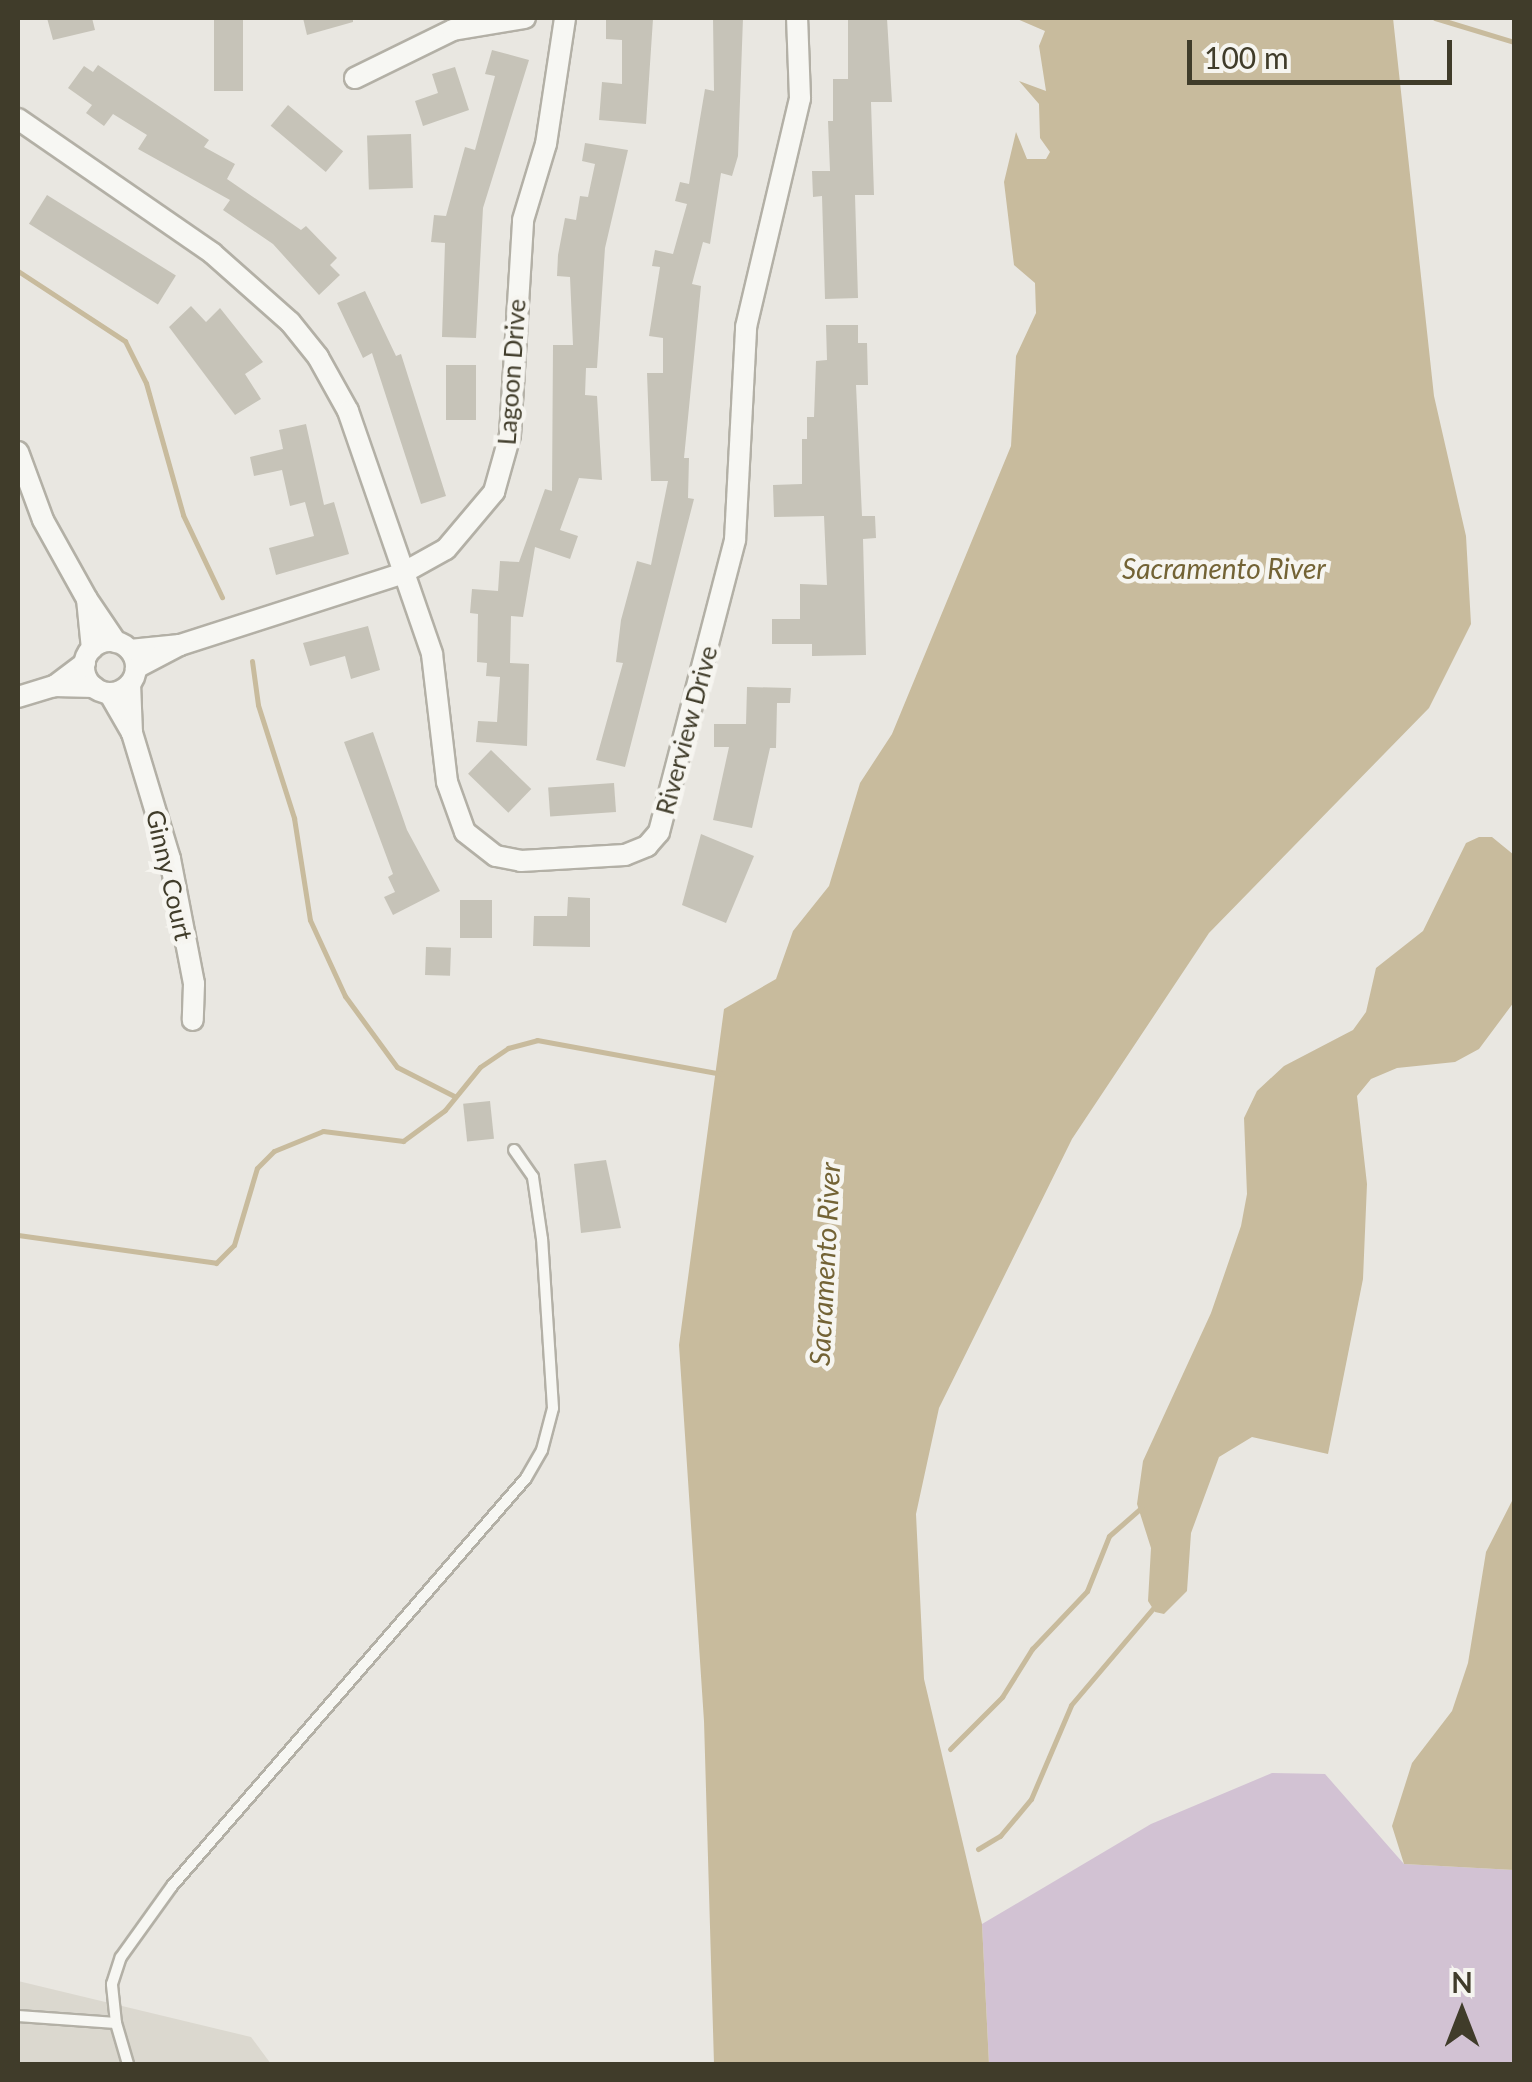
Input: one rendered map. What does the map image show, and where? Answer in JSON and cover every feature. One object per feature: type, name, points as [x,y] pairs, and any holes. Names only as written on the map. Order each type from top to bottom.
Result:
[{"type":"street","points":[[355,78],[452,30],[526,18]]},
{"type":"street","name":"Lagoon Drive","points":[[128,661],[400,574],[446,549],[472,525],[504,464],[518,256],[546,144],[566,18]]},
{"type":"street","name":"Riverview Drive","points":[[18,119],[212,253],[304,338],[348,411],[400,574],[432,654],[447,782],[465,832],[496,856],[521,862],[626,855],[647,846],[659,832],[738,524],[746,328],[800,98],[797,18]]},
{"type":"street","points":[[18,452],[43,520],[87,599],[128,661],[132,733]]},
{"type":"street","points":[[87,599],[88,656],[101,690],[132,733]]},
{"type":"street","points":[[54,686],[88,656],[128,661]]},
{"type":"street","points":[[101,690],[128,661]]},
{"type":"street","points":[[18,697],[54,686],[101,690]]},
{"type":"street","name":"Ginny Court","points":[[132,733],[170,858],[194,984],[194,1020]]},
{"type":"lane","points":[[128,2064],[116,2023],[112,1984],[121,1957],[172,1886],[526,1478],[542,1450],[553,1408],[542,1239],[533,1176],[514,1150]]},
{"type":"lane","points":[[18,2016],[116,2023]]},
{"type":"shaded area","points":[[1272,1773],[1325,1774],[1404,1864],[1514,1870],[1514,2064],[989,2064],[982,1924],[1151,1824]]},
{"type":"shaded area","points":[[18,1981],[251,2037],[271,2064],[18,2064]]},
{"type":"water","name":"Sacramento River","points":[[1015,18],[1393,18],[1434,396],[1466,536],[1471,624],[1429,708],[1209,933],[1072,1139],[939,1408],[916,1514],[924,1679],[982,1924],[989,2064],[714,2064],[704,1721],[679,1345],[724,1009],[776,979],[793,931],[829,886],[860,783],[892,734],[1011,446],[1016,356],[1036,313],[1035,283],[1014,265],[1004,182],[1016,132],[1027,159],[1046,159],[1050,152],[1040,138],[1039,104],[1019,81],[1046,91],[1039,46],[1045,31]]},
{"type":"water","points":[[1492,837],[1514,855],[1514,1002],[1479,1049],[1455,1062],[1397,1068],[1371,1079],[1357,1096],[1367,1184],[1363,1279],[1328,1454],[1252,1437],[1219,1457],[1191,1533],[1187,1591],[1164,1614],[1155,1612],[1148,1601],[1151,1548],[1137,1504],[1143,1461],[1211,1313],[1241,1226],[1247,1194],[1244,1118],[1257,1091],[1284,1066],[1353,1030],[1366,1012],[1376,968],[1423,931],[1466,843]]},
{"type":"water","points":[[1514,1497],[1514,1870],[1404,1864],[1392,1826],[1412,1763],[1452,1711],[1468,1663],[1486,1552]]},
{"type":"building","points":[[47,18],[92,18],[95,30],[53,40]]},
{"type":"building","points":[[214,18],[243,18],[243,91],[214,91]]},
{"type":"building","points":[[303,18],[353,18],[353,22],[307,35]]},
{"type":"building","points":[[713,18],[743,18],[738,156],[732,176],[721,173],[710,244],[703,242],[692,284],[701,286],[684,458],[689,458],[688,498],[694,499],[625,767],[596,760],[623,663],[616,662],[621,620],[637,561],[651,565],[668,481],[651,481],[647,373],[663,373],[663,338],[649,336],[660,267],[652,266],[655,250],[673,254],[687,204],[675,201],[680,182],[689,184],[705,89],[714,91]]},
{"type":"building","points":[[848,18],[887,18],[892,102],[871,102],[874,195],[855,195],[858,298],[825,299],[822,196],[813,197],[812,171],[830,171],[828,121],[833,121],[833,79],[848,79]]},
{"type":"building","points":[[606,19],[653,19],[646,124],[599,120],[602,82],[622,84],[622,40],[606,39]]},
{"type":"building","points":[[492,50],[529,60],[483,208],[476,338],[442,337],[445,243],[431,242],[434,215],[446,216],[465,147],[475,150],[495,76],[485,74]]},
{"type":"building","points":[[98,65],[209,140],[204,147],[235,164],[227,179],[301,230],[306,226],[337,258],[330,265],[340,275],[319,295],[273,244],[223,210],[230,200],[138,149],[147,135],[113,114],[104,126],[86,113],[92,105],[68,88],[84,66],[93,72]]},
{"type":"building","points":[[455,67],[469,110],[423,126],[415,101],[438,93],[432,74]]},
{"type":"building","points":[[288,105],[343,151],[326,172],[271,126]]},
{"type":"building","points":[[411,134],[413,188],[369,190],[367,136]]},
{"type":"building","points":[[585,143],[628,150],[605,248],[597,368],[586,368],[585,395],[597,396],[602,480],[579,478],[560,530],[578,536],[570,559],[535,547],[523,617],[511,616],[510,663],[529,664],[527,746],[476,742],[478,721],[497,722],[500,677],[486,676],[487,663],[477,662],[478,614],[470,613],[472,589],[498,591],[500,561],[519,562],[545,489],[552,491],[553,345],[573,345],[570,277],[557,276],[558,255],[565,218],[576,220],[580,196],[588,197],[595,164],[582,161]]},
{"type":"building","points":[[47,195],[176,276],[158,304],[29,224]]},
{"type":"building","points":[[365,291],[396,356],[401,354],[446,496],[421,504],[372,353],[363,358],[337,303]]},
{"type":"building","points":[[191,306],[206,322],[220,308],[263,362],[245,374],[261,399],[235,415],[169,327]]},
{"type":"building","points":[[826,325],[858,325],[858,343],[867,343],[868,385],[856,385],[862,516],[875,516],[876,538],[863,539],[866,655],[812,656],[812,644],[772,644],[772,619],[800,619],[800,584],[827,585],[824,516],[774,517],[773,485],[802,484],[802,439],[807,439],[807,417],[814,417],[816,361],[827,360]]},
{"type":"building","points":[[446,365],[476,365],[476,420],[446,420]]},
{"type":"building","points":[[306,424],[324,505],[334,502],[349,554],[276,575],[269,548],[314,536],[305,502],[290,506],[282,470],[254,476],[250,457],[283,449],[279,430]]},
{"type":"building","points":[[368,626],[380,670],[351,679],[345,656],[310,666],[303,643]]},
{"type":"building","points":[[747,687],[791,688],[790,703],[777,703],[776,748],[770,748],[752,828],[713,820],[729,747],[714,747],[714,724],[746,724]]},
{"type":"building","points":[[373,732],[407,830],[440,891],[393,915],[384,897],[395,892],[388,877],[393,874],[344,742]]},
{"type":"building","points":[[491,750],[531,789],[508,813],[468,774]]},
{"type":"building","points":[[614,783],[616,812],[550,817],[548,788]]},
{"type":"building","points":[[701,834],[754,856],[726,923],[682,905]]},
{"type":"building","points":[[568,897],[590,898],[590,947],[533,946],[534,916],[567,916]]},
{"type":"building","points":[[460,900],[492,900],[492,938],[460,938]]},
{"type":"building","points":[[426,947],[451,948],[450,976],[425,975]]},
{"type":"building","points":[[490,1101],[494,1139],[467,1142],[463,1104]]},
{"type":"building","points":[[606,1160],[621,1228],[581,1233],[574,1164]]},
{"type":"waterway","points":[[1435,18],[1514,42]]},
{"type":"waterway","points":[[18,271],[125,341],[146,383],[183,515],[222,597]]},
{"type":"waterway","points":[[252,661],[258,705],[294,818],[310,920],[345,996],[397,1067],[454,1096]]},
{"type":"waterway","points":[[18,1235],[216,1263],[234,1245],[257,1168],[274,1151],[323,1131],[403,1141],[445,1110],[480,1067],[508,1048],[537,1040],[722,1074]]},
{"type":"waterway","points":[[950,1749],[1002,1697],[1032,1649],[1087,1591],[1109,1536],[1141,1508]]},
{"type":"waterway","points":[[978,1849],[1000,1836],[1031,1799],[1071,1705],[1155,1606]]}]
